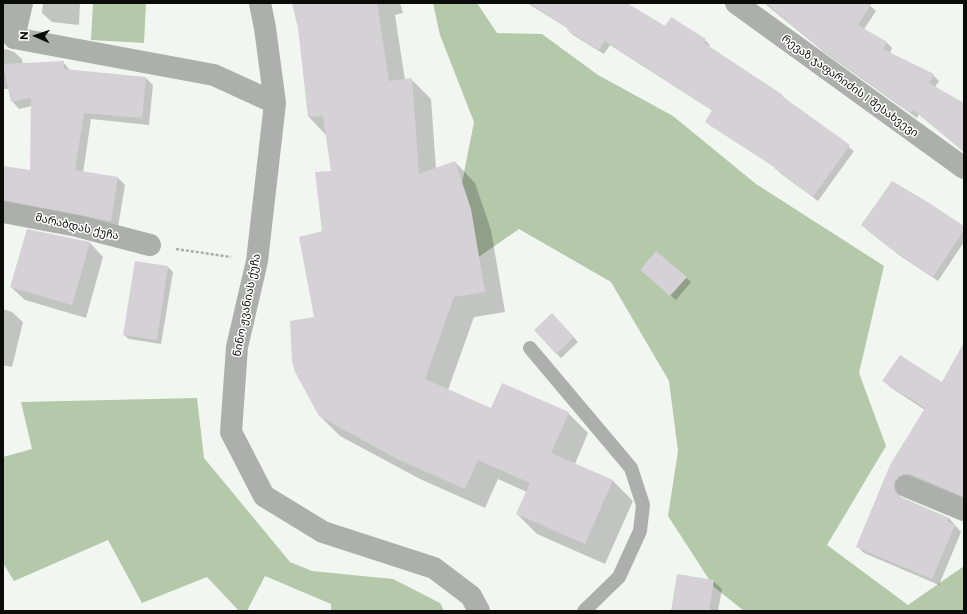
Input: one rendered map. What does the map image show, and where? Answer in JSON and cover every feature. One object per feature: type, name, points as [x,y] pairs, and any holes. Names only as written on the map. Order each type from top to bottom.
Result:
[{"type":"street","points":[[14,38],[22,3]]},
{"type":"street","name":"ნინო ჟვანიას ქუჩა","points":[[260,3],[266,28],[274,103],[257,261],[237,347],[230,432],[264,496],[322,532],[434,568],[471,596],[479,611]]},
{"type":"street","name":"რევაზ ჯაფარიძის I შესახვევი","points":[[736,3],[964,168]]},
{"type":"street","points":[[3,8],[14,38]]},
{"type":"street","points":[[14,38],[214,75],[274,103]]},
{"type":"street","name":"მარაბდას ქუჩა","points":[[3,212],[77,226],[150,245]]},
{"type":"street","points":[[906,486],[964,510]]},
{"type":"lane","points":[[530,348],[631,468],[643,505],[640,531],[618,577],[584,611]]},
{"type":"path","points":[[150,245],[257,261]]},
{"type":"green space","points":[[93,3],[146,3],[144,43],[91,40]]},
{"type":"green space","points":[[433,3],[477,3],[497,33],[542,34],[598,75],[673,116],[756,184],[884,266],[859,373],[886,446],[827,545],[908,605],[964,566],[964,611],[744,611],[714,587],[668,516],[678,451],[669,381],[611,282],[519,229],[457,272],[454,223],[474,122],[440,35]]},
{"type":"green space","points":[[197,398],[204,458],[290,562],[312,571],[393,579],[440,603],[444,611],[331,611],[331,604],[265,576],[247,611],[239,611],[207,577],[142,603],[108,540],[14,581],[3,563],[3,457],[32,449],[21,402]]},
{"type":"building","points":[[292,3],[377,3],[389,81],[412,78],[419,174],[455,161],[471,209],[485,292],[454,297],[425,379],[491,408],[502,383],[569,412],[551,453],[613,480],[585,544],[516,514],[530,483],[478,460],[465,489],[399,460],[319,416],[295,372],[292,362],[290,321],[314,317],[299,237],[322,231],[315,172],[331,171],[323,116],[308,117],[298,28]]},
{"type":"building","points":[[529,3],[627,3],[665,26],[671,17],[706,39],[704,43],[783,95],[782,96],[850,145],[813,197],[774,168],[775,167],[705,122],[712,110],[605,41],[599,50],[567,30],[568,28]]},
{"type":"building","points":[[766,3],[872,3],[858,25],[887,42],[883,49],[934,74],[929,83],[964,103],[964,152],[913,110],[911,113],[817,46]]},
{"type":"building","points":[[64,61],[64,69],[146,77],[142,118],[84,113],[75,170],[118,177],[111,221],[3,200],[3,166],[30,170],[31,98],[11,102],[3,64]]},
{"type":"building","points":[[892,181],[964,226],[964,230],[933,277],[893,250],[861,225]]},
{"type":"building","points":[[27,229],[90,242],[72,305],[10,287]]},
{"type":"building","points":[[656,251],[687,277],[670,296],[640,270]]},
{"type":"building","points":[[135,261],[168,266],[157,340],[123,335]]},
{"type":"building","points":[[552,313],[574,337],[556,354],[534,330]]},
{"type":"building","points":[[964,342],[964,492],[962,496],[910,474],[899,476],[894,482],[896,493],[901,497],[949,518],[947,521],[955,525],[932,579],[856,547],[890,465],[925,408],[882,381],[900,355],[942,382]]},
{"type":"building","points":[[677,574],[714,580],[709,611],[671,611]]}]
